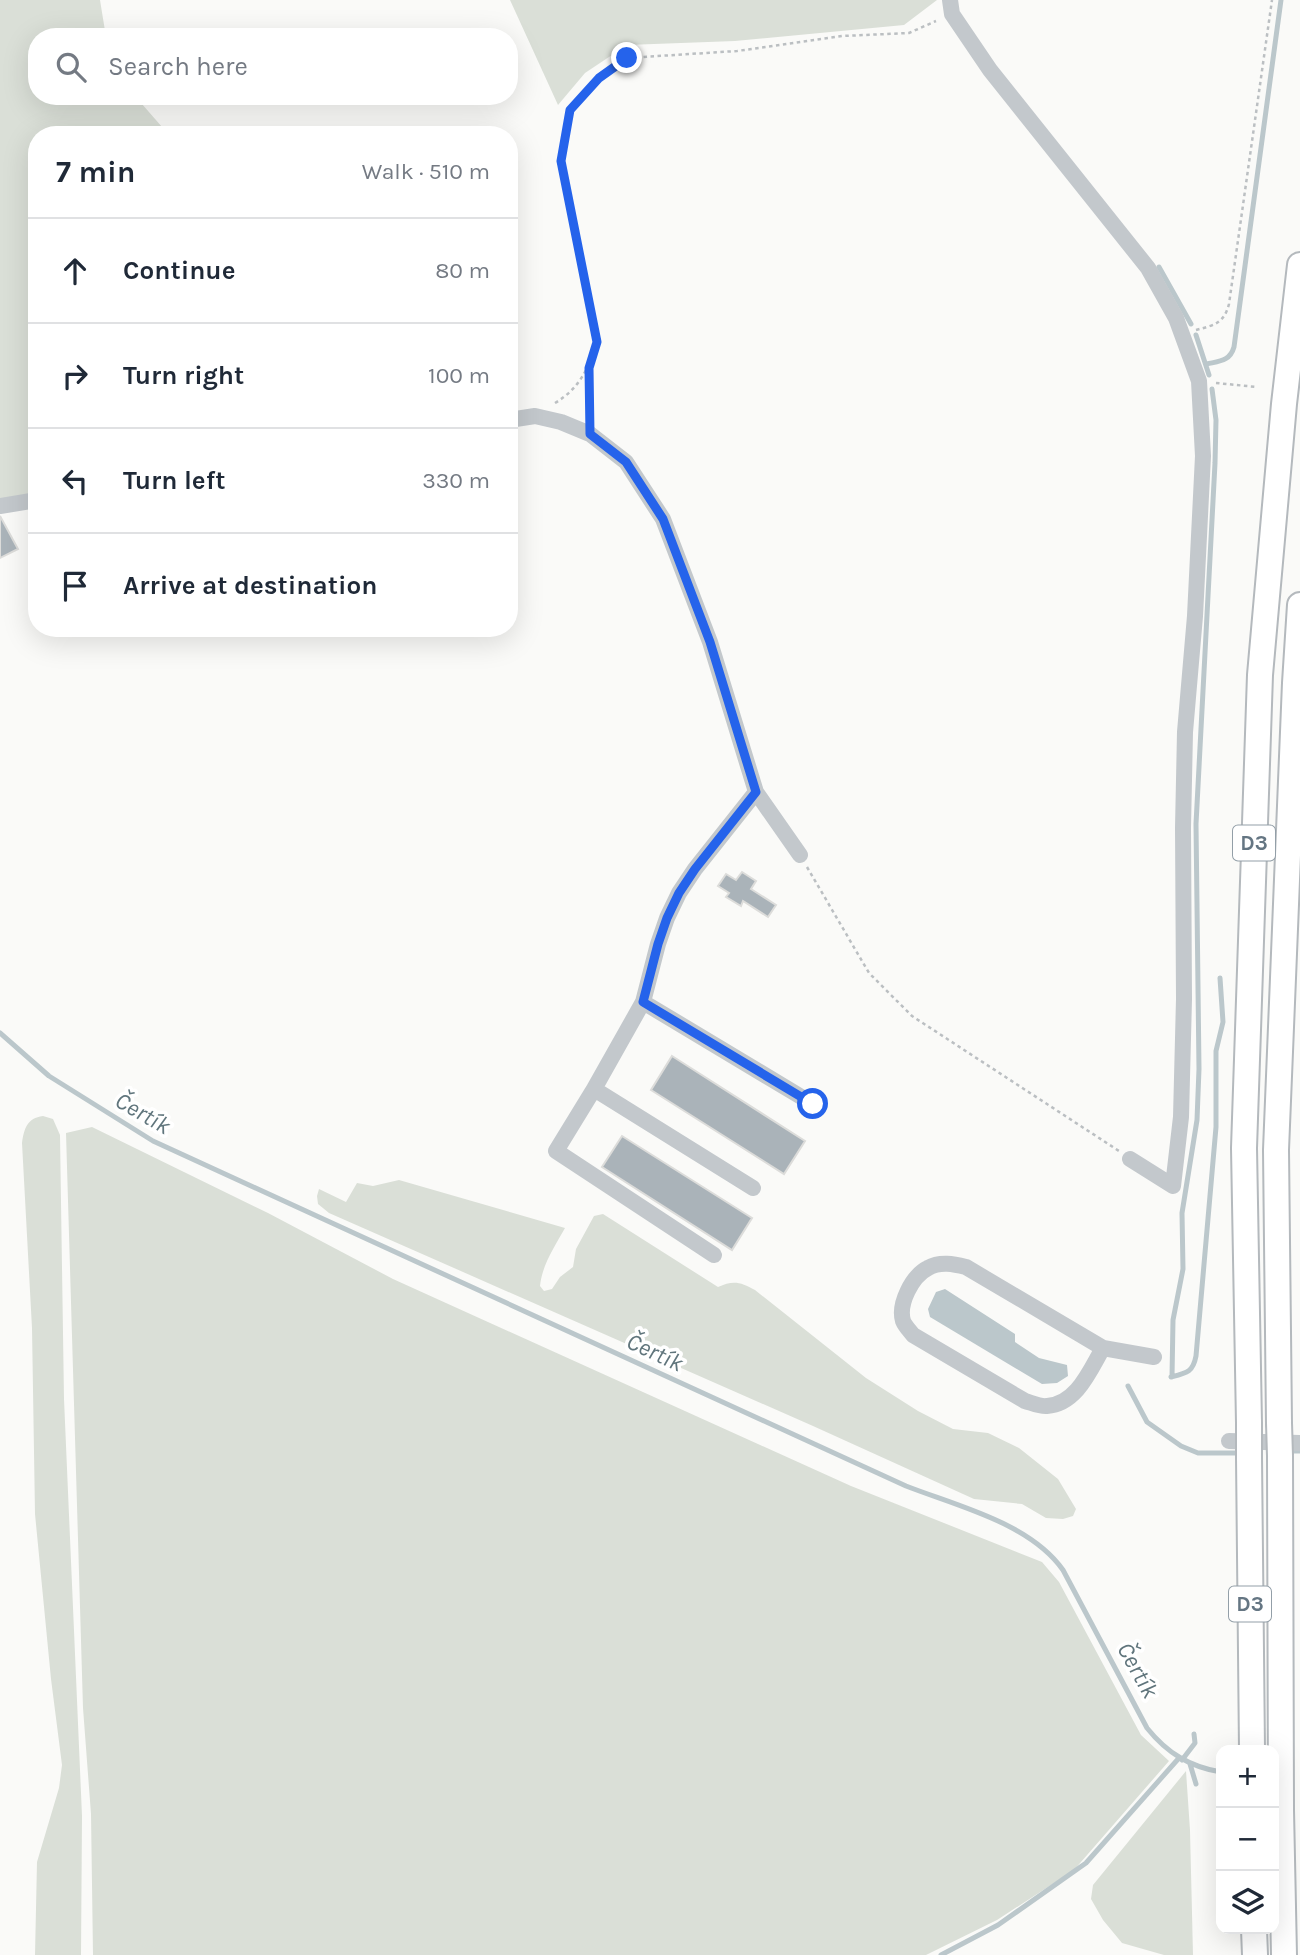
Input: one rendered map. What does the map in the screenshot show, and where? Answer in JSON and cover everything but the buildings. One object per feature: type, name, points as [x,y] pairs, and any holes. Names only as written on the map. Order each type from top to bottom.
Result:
[{"type":"highway","name":"D3","points":[[1252,1745],[1244,1148],[1260,674],[1284,404],[1300,265]]},
{"type":"highway","name":"D3","points":[[1284,1955],[1281,1755],[1290,1450],[1279,1423],[1276,1150],[1300,605]]},
{"type":"highway","points":[[1254,1934],[1255,1955]]},
{"type":"street","points":[[951,7],[989,70],[1148,268],[1183,334],[1199,381],[1203,456],[1195,616],[1185,732],[1181,1117],[1173,1186],[1130,1158]]},
{"type":"street","points":[[518,419],[535,416],[561,422],[590,434],[626,462],[663,519],[710,642],[756,792],[800,855]]},
{"type":"street","points":[[0,506],[28,501]]},
{"type":"street","points":[[714,1255],[556,1151],[643,1002],[663,931],[679,893],[756,792]]},
{"type":"street","points":[[643,1002],[813,1104]]},
{"type":"street","points":[[594,1089],[753,1188]]},
{"type":"street","points":[[1103,1348],[1080,1387],[1066,1401],[1046,1407],[1025,1401],[913,1335],[903,1321],[903,1304],[912,1282],[928,1268],[947,1263],[966,1267],[1103,1348],[1154,1357]]},
{"type":"street","points":[[1229,1441],[1290,1450]]},
{"type":"path","points":[[1183,334],[1220,324],[1226,315],[1272,0]]},
{"type":"path","points":[[590,434],[589,368],[597,342],[561,161],[570,110],[599,78],[627,58],[737,51],[842,36],[909,33],[951,7]]},
{"type":"path","points":[[535,416],[570,394],[589,368]]},
{"type":"path","points":[[1199,381],[1257,387]]},
{"type":"path","points":[[800,855],[869,973],[912,1016],[1130,1158]]},
{"type":"shaded area","points":[[0,0],[100,0],[105,28],[28,28],[28,105],[143,105],[161,126],[28,126],[28,494],[0,499]]},
{"type":"shaded area","points":[[510,0],[937,0],[904,25],[735,41],[627,45],[585,73],[558,105]]},
{"type":"shaded area","points":[[43,1116],[53,1119],[60,1135],[64,1399],[82,1816],[81,1955],[35,1955],[37,1862],[59,1788],[62,1765],[35,1514],[32,1328],[22,1143],[27,1125],[33,1119]]},
{"type":"shaded area","points":[[92,1127],[268,1213],[393,1279],[851,1486],[1042,1562],[1059,1582],[1141,1735],[1169,1761],[1074,1870],[997,1920],[926,1955],[93,1955],[91,1814],[83,1708],[66,1133]]},
{"type":"shaded area","points":[[399,1180],[565,1228],[543,1271],[540,1286],[544,1291],[552,1289],[560,1277],[573,1267],[576,1249],[594,1216],[603,1214],[718,1287],[737,1283],[755,1290],[866,1378],[918,1411],[953,1429],[988,1433],[1019,1448],[1058,1479],[1076,1509],[1073,1516],[1063,1519],[1046,1518],[1022,1504],[974,1499],[329,1213],[318,1204],[319,1189],[346,1202],[357,1183],[373,1186]]},
{"type":"shaded area","points":[[945,1289],[1015,1334],[1015,1342],[1039,1358],[1067,1365],[1068,1376],[1057,1383],[1042,1384],[930,1317],[928,1309],[936,1292]]},
{"type":"shaded area","points":[[1186,1771],[1193,1955],[1164,1955],[1122,1943],[1103,1920],[1091,1899],[1093,1885]]},
{"type":"waterway","points":[[1207,364],[1227,358],[1234,347],[1281,0]]},
{"type":"waterway","points":[[1159,267],[1191,324]]},
{"type":"waterway","points":[[1196,335],[1209,375]]},
{"type":"waterway","points":[[1172,1377],[1173,1320],[1183,1269],[1182,1213],[1197,1120],[1199,1069],[1196,824],[1215,463],[1216,420],[1212,389]]},
{"type":"waterway","points":[[1171,1377],[1188,1371],[1196,1356],[1216,1127],[1216,1051],[1223,1022],[1220,978]]},
{"type":"waterway","name":"Čertík","points":[[0,1033],[49,1076],[153,1141],[906,1486],[991,1518],[1032,1540],[1063,1570],[1147,1728],[1180,1758],[1216,1771]]},
{"type":"waterway","points":[[1128,1386],[1147,1422],[1181,1446],[1198,1453],[1241,1453]]},
{"type":"waterway","points":[[1286,1451],[1300,1451]]},
{"type":"waterway","points":[[1182,1760],[1195,1743],[1194,1734]]},
{"type":"waterway","points":[[941,1955],[998,1925],[1086,1863],[1179,1758]]},
{"type":"waterway","points":[[1190,1764],[1196,1784]]},
{"type":"route","points":[[627,58],[599,78],[570,110],[561,161],[597,342],[589,368],[590,434],[626,462],[663,519],[710,642],[756,792],[679,893],[658,944],[643,1002],[813,1104]]}]
